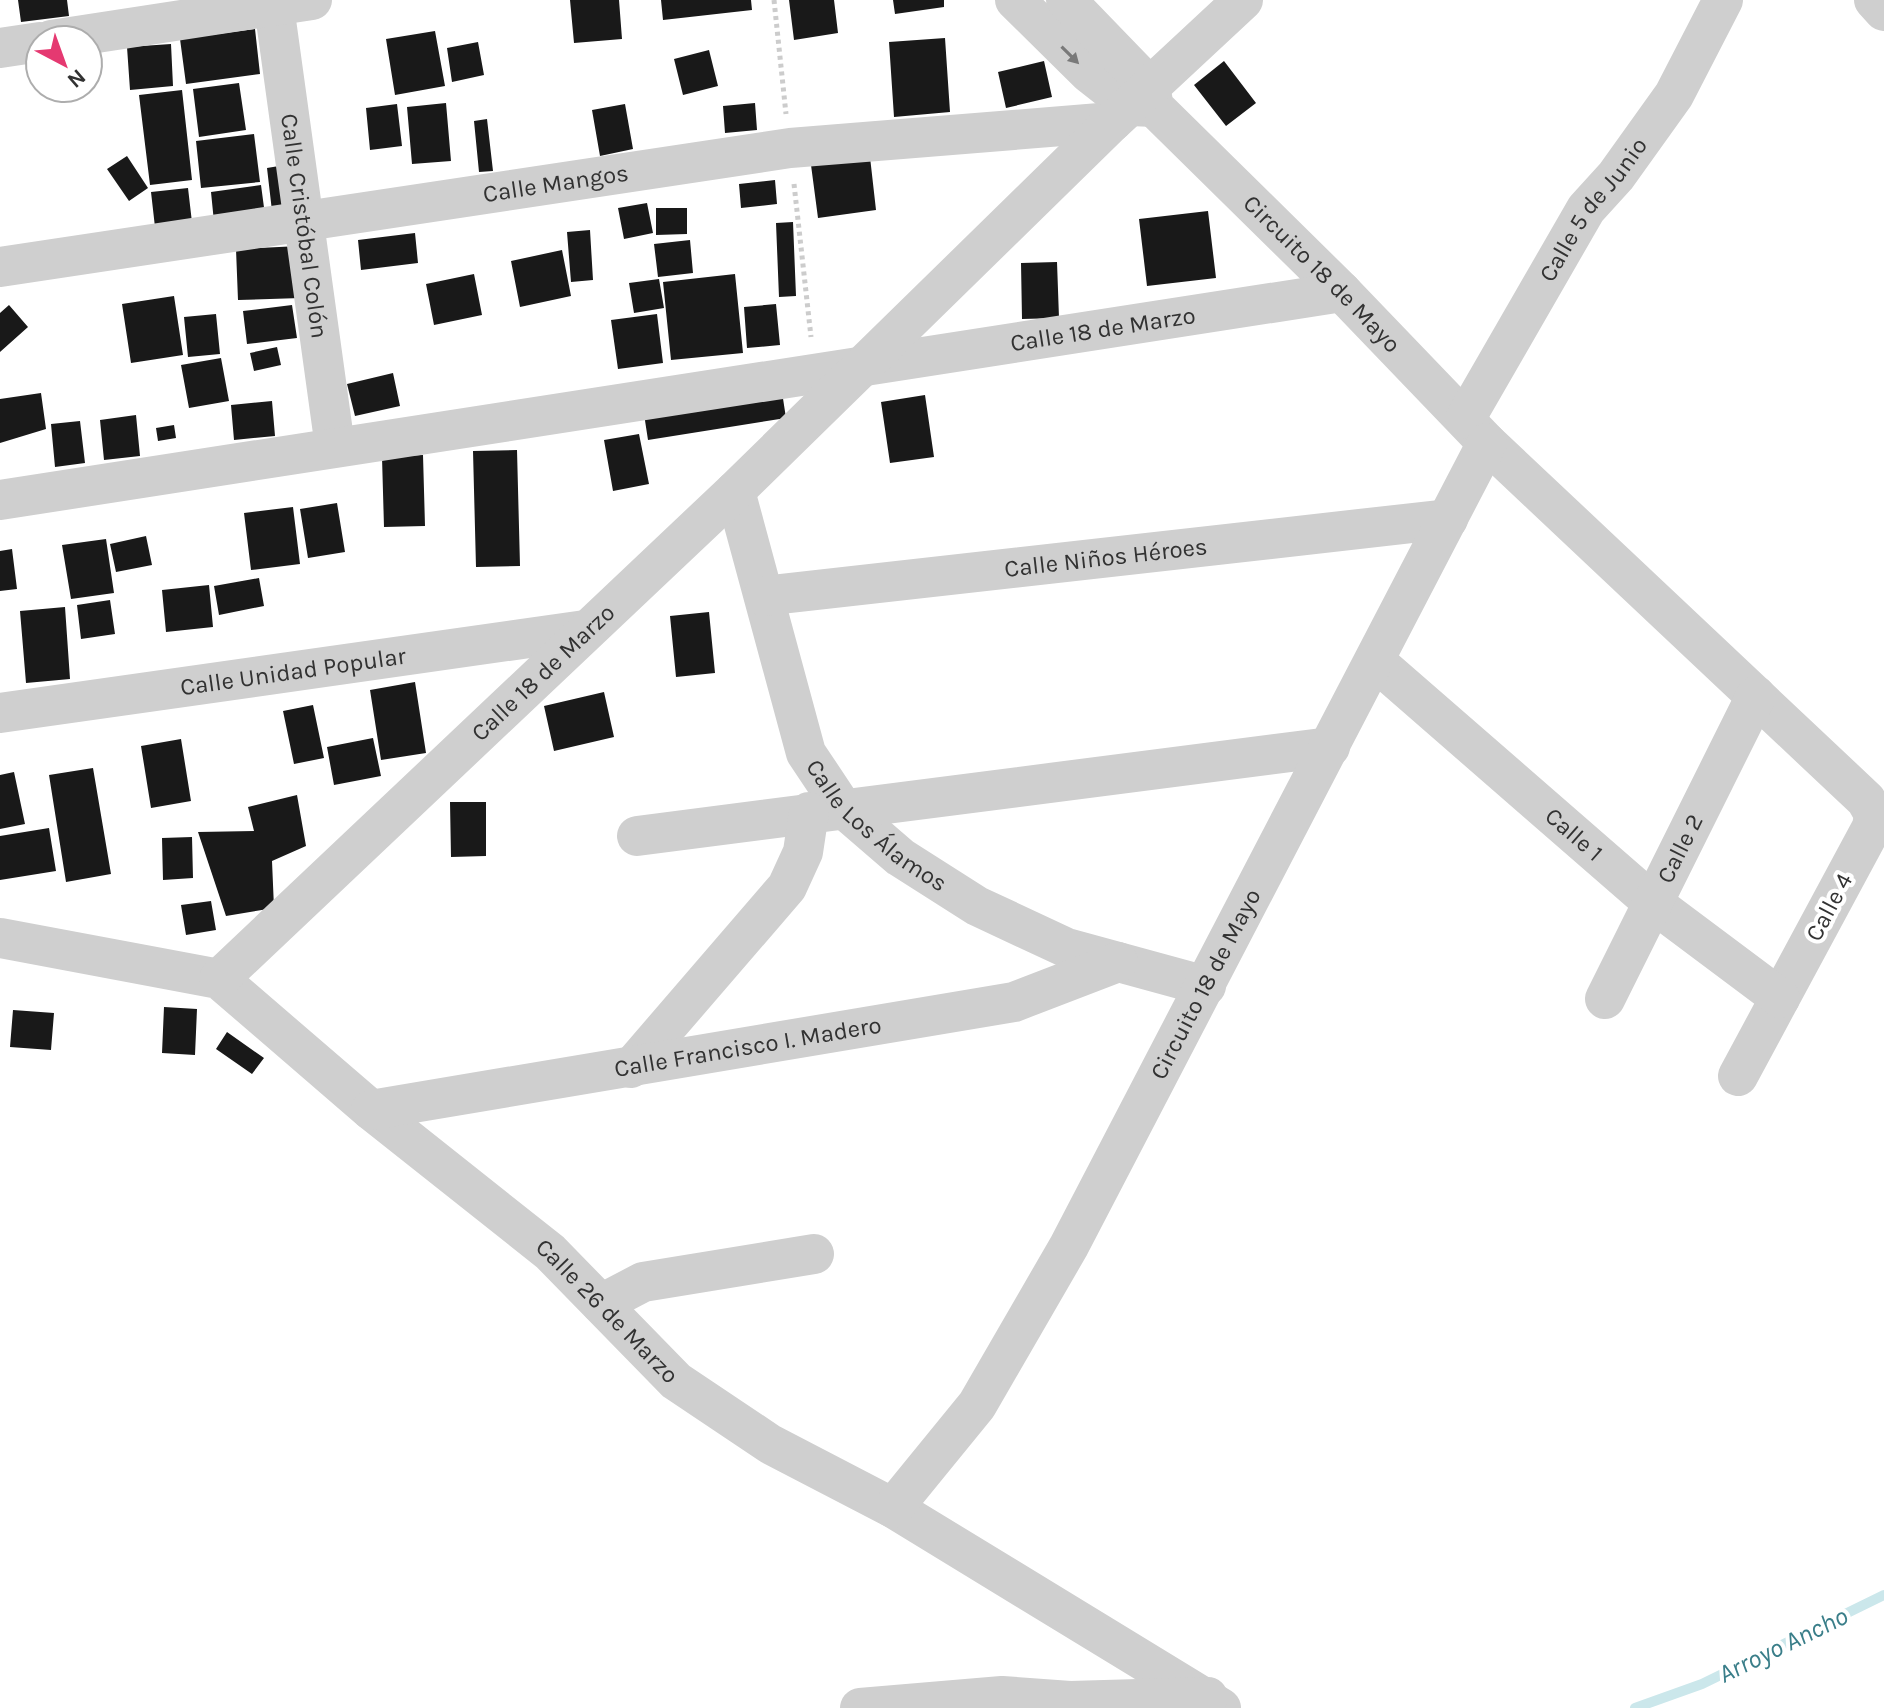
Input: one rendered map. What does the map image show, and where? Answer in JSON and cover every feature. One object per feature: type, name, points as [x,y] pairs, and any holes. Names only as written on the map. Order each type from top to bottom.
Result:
[{"type":"street","name":"Circuito 18 de Mayo","points":[[1015,0],[1089,73],[1137,106],[1342,292],[1476,431],[1866,800],[1874,814]]},
{"type":"street","name":"Circuito 18 de Mayo","points":[[1066,0],[1137,106]]},
{"type":"street","name":"Calle 18 de Marzo","points":[[219,979],[735,491],[864,363],[1137,106],[1243,0]]},
{"type":"street","name":"Calle 5 de Junio","points":[[1476,431],[1586,209],[1616,176],[1674,95],[1723,0]]},
{"type":"street","points":[[1874,0],[1884,11]]},
{"type":"street","points":[[104,32],[293,3]]},
{"type":"street","name":"Calle Cristóbal Colón","points":[[293,3],[304,222],[335,447]]},
{"type":"street","points":[[0,48],[24,44]]},
{"type":"street","name":"Calle Mangos","points":[[0,267],[790,148],[1137,106]]},
{"type":"street","name":"Calle 18 de Marzo","points":[[0,500],[864,363],[1342,292]]},
{"type":"street","name":"Circuito 18 de Mayo","points":[[893,1508],[977,1405],[1069,1246],[1448,519],[1476,431]]},
{"type":"street","name":"Calle Los Álamos","points":[[735,491],[806,753],[825,810],[977,906],[1067,948],[1206,986]]},
{"type":"street","name":"Calle Niños Héroes","points":[[764,596],[1448,519]]},
{"type":"street","name":"Calle Unidad Popular","points":[[0,713],[585,630]]},
{"type":"street","name":"Calle 1","points":[[1375,661],[1653,903],[1780,998]]},
{"type":"street","name":"Calle 2","points":[[1605,999],[1756,696]]},
{"type":"street","points":[[637,836],[1330,747]]},
{"type":"street","points":[[631,1068],[787,887],[825,810]]},
{"type":"street","name":"Calle 4","points":[[1738,1076],[1872,827],[1874,814]]},
{"type":"street","points":[[0,938],[219,979]]},
{"type":"street","name":"Calle Francisco I. Madero","points":[[371,1110],[1014,1002],[1118,962]]},
{"type":"street","name":"Calle 26 de Marzo","points":[[219,979],[371,1110],[550,1252],[676,1381],[770,1444],[893,1508],[1214,1703]]},
{"type":"street","points":[[601,1304],[643,1282],[814,1254]]},
{"type":"street","points":[[860,1708],[1002,1696],[1070,1701],[1214,1703]]},
{"type":"building","points":[[18,0],[67,0],[69,16],[21,22]]},
{"type":"building","points":[[570,0],[619,0],[622,39],[574,43]]},
{"type":"building","points":[[661,0],[751,0],[752,10],[663,20]]},
{"type":"building","points":[[789,0],[834,0],[838,33],[794,40]]},
{"type":"building","points":[[893,0],[944,0],[944,7],[895,14]]},
{"type":"building","points":[[255,29],[260,74],[186,84],[180,39]]},
{"type":"building","points":[[435,31],[445,86],[395,95],[386,39]]},
{"type":"building","points":[[945,38],[950,112],[894,117],[889,42]]},
{"type":"building","points":[[478,42],[484,75],[452,82],[447,48]]},
{"type":"building","points":[[171,44],[173,86],[130,90],[127,47]]},
{"type":"building","points":[[709,50],[718,86],[683,95],[674,59]]},
{"type":"building","points":[[1044,61],[1052,97],[1006,108],[998,72]]},
{"type":"building","points":[[1224,61],[1256,103],[1226,126],[1194,85]]},
{"type":"building","points":[[239,83],[246,130],[199,137],[193,89]]},
{"type":"building","points":[[182,90],[192,180],[150,185],[139,95]]},
{"type":"building","points":[[446,103],[451,161],[412,164],[407,107]]},
{"type":"building","points":[[755,103],[757,130],[725,133],[723,106]]},
{"type":"building","points":[[397,104],[402,146],[370,150],[366,108]]},
{"type":"building","points":[[625,104],[633,149],[600,156],[592,110]]},
{"type":"building","points":[[487,119],[493,171],[479,172],[474,121]]},
{"type":"building","points":[[254,134],[260,182],[201,188],[196,141]]},
{"type":"building","points":[[127,156],[148,188],[129,201],[107,169]]},
{"type":"building","points":[[870,157],[876,210],[818,218],[811,165]]},
{"type":"building","points":[[285,165],[291,209],[272,211],[267,168]]},
{"type":"building","points":[[775,180],[777,204],[741,208],[739,184]]},
{"type":"building","points":[[261,185],[265,215],[214,222],[211,192]]},
{"type":"building","points":[[188,188],[193,231],[156,236],[151,192]]},
{"type":"building","points":[[647,203],[653,233],[624,239],[618,208]]},
{"type":"building","points":[[656,208],[687,208],[687,234],[656,235]]},
{"type":"building","points":[[1208,211],[1216,278],[1147,286],[1139,219]]},
{"type":"building","points":[[793,222],[796,296],[779,297],[776,223]]},
{"type":"building","points":[[590,230],[593,280],[571,282],[567,232]]},
{"type":"building","points":[[415,233],[418,263],[361,270],[358,240]]},
{"type":"building","points":[[690,240],[693,273],[658,277],[654,244]]},
{"type":"building","points":[[299,246],[301,298],[238,300],[236,249]]},
{"type":"building","points":[[562,250],[571,296],[520,307],[511,261]]},
{"type":"building","points":[[1057,262],[1059,318],[1022,319],[1021,263]]},
{"type":"building","points":[[474,274],[482,315],[434,325],[426,284]]},
{"type":"building","points":[[735,274],[743,353],[671,360],[663,282]]},
{"type":"building","points":[[659,279],[664,308],[634,313],[629,283]]},
{"type":"building","points":[[174,296],[183,355],[131,363],[122,304]]},
{"type":"building","points":[[776,304],[780,345],[747,348],[744,307]]},
{"type":"building","points":[[9,305],[28,327],[0,352],[0,313]]},
{"type":"building","points":[[292,305],[297,338],[247,344],[243,311]]},
{"type":"building","points":[[216,314],[220,354],[188,357],[184,317]]},
{"type":"building","points":[[657,314],[663,363],[618,369],[611,320]]},
{"type":"building","points":[[277,347],[281,365],[254,371],[250,353]]},
{"type":"building","points":[[221,358],[229,401],[189,408],[181,365]]},
{"type":"building","points":[[393,373],[400,406],[355,416],[347,384]]},
{"type":"building","points":[[782,392],[786,418],[648,440],[644,414]]},
{"type":"building","points":[[41,393],[46,429],[0,443],[0,399]]},
{"type":"building","points":[[925,395],[934,457],[890,463],[881,402]]},
{"type":"building","points":[[272,401],[275,436],[234,440],[231,405]]},
{"type":"building","points":[[136,415],[140,456],[104,460],[100,420]]},
{"type":"building","points":[[80,421],[85,463],[55,467],[51,424]]},
{"type":"building","points":[[174,425],[176,438],[158,441],[156,428]]},
{"type":"building","points":[[639,434],[649,484],[613,491],[604,440]]},
{"type":"building","points":[[517,450],[520,566],[476,567],[473,451]]},
{"type":"building","points":[[423,455],[425,526],[384,527],[382,457]]},
{"type":"building","points":[[337,503],[345,552],[308,558],[300,509]]},
{"type":"building","points":[[293,507],[300,564],[251,570],[244,513]]},
{"type":"building","points":[[146,536],[152,565],[116,572],[110,544]]},
{"type":"building","points":[[106,539],[114,593],[71,599],[62,545]]},
{"type":"building","points":[[12,549],[17,589],[0,591],[0,551]]},
{"type":"building","points":[[259,578],[264,606],[219,615],[214,586]]},
{"type":"building","points":[[209,585],[213,627],[166,632],[162,590]]},
{"type":"building","points":[[110,600],[115,634],[81,639],[77,605]]},
{"type":"building","points":[[65,607],[70,679],[26,683],[20,611]]},
{"type":"building","points":[[709,612],[715,673],[676,677],[670,616]]},
{"type":"building","points":[[415,682],[426,753],[381,760],[370,690]]},
{"type":"building","points":[[604,692],[614,737],[554,751],[544,706]]},
{"type":"building","points":[[313,705],[324,758],[294,764],[283,711]]},
{"type":"building","points":[[373,738],[381,776],[334,785],[327,747]]},
{"type":"building","points":[[181,739],[191,801],[151,808],[141,746]]},
{"type":"building","points":[[93,768],[111,874],[66,882],[49,775]]},
{"type":"building","points":[[14,772],[25,824],[0,829],[0,775]]},
{"type":"building","points":[[297,795],[306,846],[272,861],[274,908],[226,916],[198,832],[254,831],[248,807]]},
{"type":"building","points":[[450,802],[486,802],[486,856],[451,857]]},
{"type":"building","points":[[49,828],[56,871],[0,880],[0,836]]},
{"type":"building","points":[[192,837],[193,878],[163,880],[162,838]]},
{"type":"building","points":[[211,901],[216,930],[186,935],[181,905]]},
{"type":"building","points":[[164,1007],[197,1009],[195,1055],[162,1053]]},
{"type":"building","points":[[13,1010],[54,1013],[51,1050],[10,1047]]},
{"type":"building","points":[[227,1032],[264,1058],[252,1074],[216,1049]]},
{"type":"waterway","name":"Arroyo Ancho","points":[[1635,1708],[1702,1684],[1884,1595]]}]
